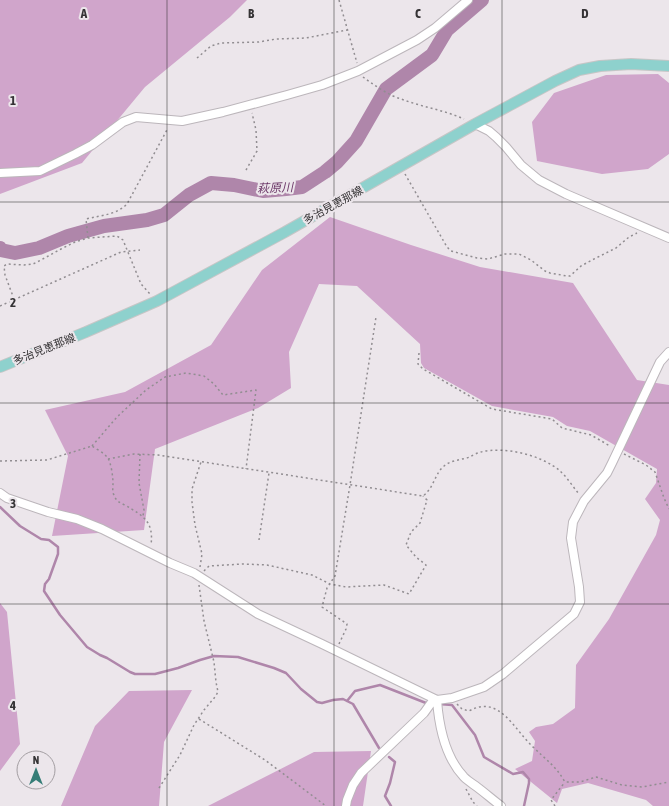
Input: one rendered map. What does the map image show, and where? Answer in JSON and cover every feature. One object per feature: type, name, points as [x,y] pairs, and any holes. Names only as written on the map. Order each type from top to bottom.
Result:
[{"type":"main road","name":"多治見恵那線","points":[[0,367],[157,301],[285,232],[475,124],[555,81],[579,70],[600,66],[631,64],[669,66]]},
{"type":"street","points":[[0,173],[40,171],[92,145],[123,122],[136,117],[182,121],[308,90],[358,71],[417,40],[435,28],[468,0]]},
{"type":"street","points":[[475,124],[489,131],[496,137],[521,165],[539,180],[566,194],[669,238]]},
{"type":"street","points":[[0,493],[7,498],[96,527],[200,577],[258,614],[336,650],[435,700],[452,698],[484,687],[574,614],[580,602],[573,554],[573,522],[584,501],[606,473],[660,362],[669,352]]},
{"type":"street","points":[[346,806],[353,785],[362,773],[424,713],[435,700]]},
{"type":"street","points":[[435,700],[442,736],[454,764],[465,778],[501,806]]},
{"type":"path","points":[[339,0],[357,62],[358,71],[361,75],[374,85],[400,99],[455,115],[475,124]]},
{"type":"path","points":[[196,58],[211,46],[221,43],[259,42],[276,39],[306,38],[347,30]]},
{"type":"path","points":[[246,170],[257,151],[256,130],[250,105]]},
{"type":"path","points":[[88,238],[86,219],[122,210],[128,204],[170,120]]},
{"type":"path","points":[[400,167],[447,247],[452,251],[477,258],[488,259],[505,254],[519,254],[550,273],[570,276],[581,266],[616,248],[629,236],[651,231]]},
{"type":"path","points":[[14,299],[5,275],[4,266],[7,264],[33,264],[75,242],[88,238],[117,236],[123,240],[141,284],[157,301]]},
{"type":"path","points":[[0,306],[121,252],[140,250]]},
{"type":"path","points":[[336,650],[346,629],[346,624],[322,608],[326,588],[335,576],[376,317]]},
{"type":"path","points":[[419,353],[418,364],[423,369],[492,409],[552,419],[562,428],[592,435],[618,451],[646,465],[655,472],[669,510]]},
{"type":"path","points":[[0,461],[47,460],[92,446],[117,417],[146,390],[164,377],[186,373],[204,376],[214,384],[223,395],[256,390],[246,469]]},
{"type":"path","points":[[92,446],[107,457],[110,463],[113,494],[117,501],[143,516],[147,522],[152,533],[150,553]]},
{"type":"path","points":[[423,496],[428,493],[442,467],[451,461],[469,457],[481,452],[497,450],[534,456],[550,464],[560,471],[584,501]]},
{"type":"path","points":[[108,459],[134,454],[158,455],[423,496],[427,500],[420,523],[411,532],[406,545],[416,557],[426,565],[409,594],[384,585],[346,588],[330,584],[312,575],[267,565],[243,564],[209,566],[200,577]]},
{"type":"path","points":[[140,454],[139,483],[144,510],[143,516]]},
{"type":"path","points":[[159,788],[180,755],[194,725],[218,692],[214,662],[204,621],[198,585],[202,554],[195,525],[192,489],[201,462]]},
{"type":"path","points":[[259,540],[269,472]]},
{"type":"path","points":[[452,698],[462,709],[469,711],[474,708],[492,707],[501,712],[513,723],[531,745],[551,763],[565,782]]},
{"type":"path","points":[[199,718],[265,760],[326,806]]},
{"type":"path","points":[[565,782],[580,782],[596,777],[622,785],[642,787],[669,782]]},
{"type":"path","points":[[555,806],[551,800],[565,782]]},
{"type":"shaded area","points":[[0,0],[247,0],[230,17],[145,87],[82,163],[0,194]]},
{"type":"shaded area","points":[[658,74],[669,83],[669,154],[648,169],[602,174],[537,161],[532,122],[554,93],[606,75]]},
{"type":"shaded area","points":[[330,217],[480,267],[573,283],[637,380],[669,385],[669,806],[653,806],[646,800],[588,783],[562,789],[557,803],[515,769],[532,761],[535,741],[529,732],[536,727],[553,724],[575,708],[576,665],[609,619],[656,535],[660,520],[645,499],[656,483],[657,469],[590,431],[567,426],[553,417],[492,406],[424,368],[421,363],[420,344],[357,286],[319,284],[289,352],[291,388],[258,408],[155,449],[144,530],[52,536],[68,456],[45,410],[125,392],[211,345],[262,270]]},
{"type":"shaded area","points":[[0,603],[7,612],[20,744],[0,771]]},
{"type":"shaded area","points":[[192,690],[164,742],[159,806],[61,806],[95,726],[129,691]]},
{"type":"shaded area","points":[[371,751],[363,806],[208,806],[314,752]]},
{"type":"waterway","name":"萩原川","points":[[0,248],[1,250],[15,253],[39,248],[68,236],[104,226],[147,220],[164,215],[189,195],[211,183],[234,185],[263,191],[302,187],[337,162],[356,141],[386,89],[432,55],[447,30],[482,0]]},
{"type":"waterway","points":[[0,507],[20,526],[41,539],[49,540],[58,547],[58,554],[49,579],[45,584],[44,591],[60,615],[87,647],[135,674],[155,674],[214,656],[238,657],[274,668],[286,673],[301,689],[317,702],[322,703],[343,699],[353,704],[379,748]]},
{"type":"waterway","points":[[347,701],[355,691],[380,685],[426,703],[430,703]]},
{"type":"waterway","points":[[439,704],[452,705],[475,735],[484,757],[513,774],[523,772],[529,779],[524,806]]},
{"type":"waterway","points":[[389,757],[395,762],[385,796],[391,806]]}]
